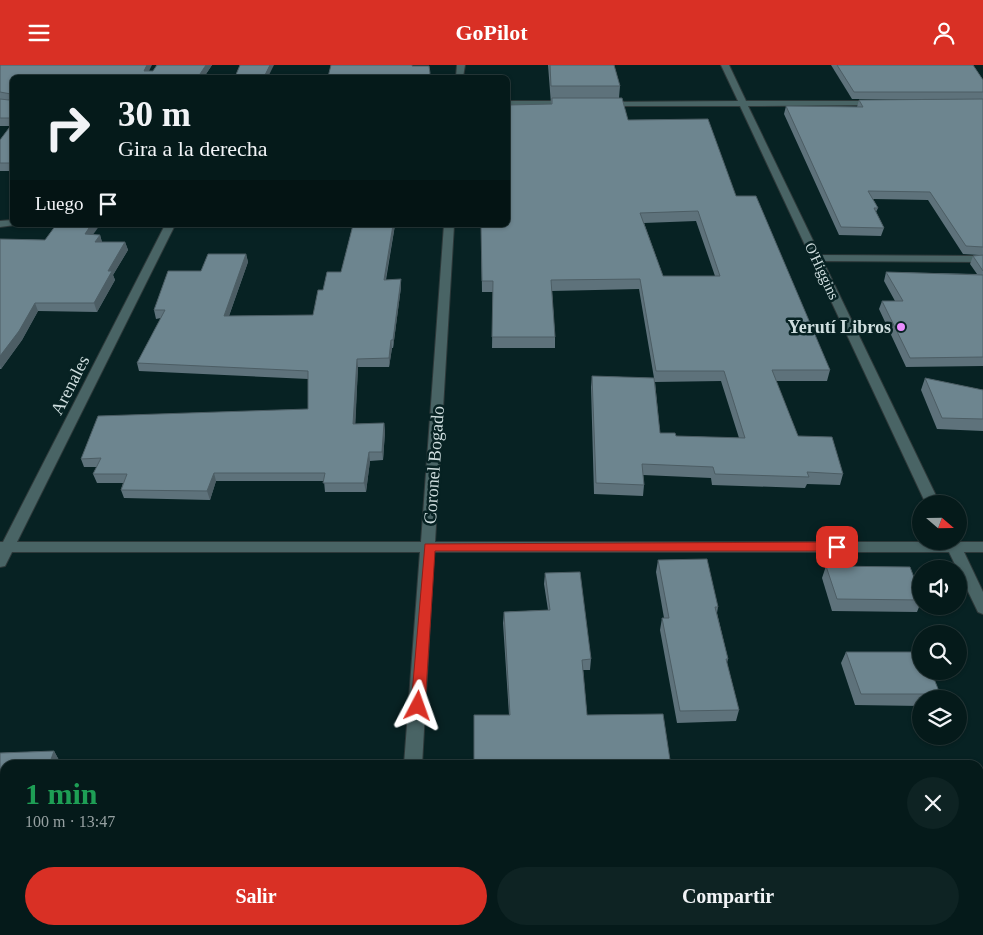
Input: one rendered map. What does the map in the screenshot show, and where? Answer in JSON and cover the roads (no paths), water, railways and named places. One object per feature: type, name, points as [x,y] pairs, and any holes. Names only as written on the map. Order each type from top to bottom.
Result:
[{"type":"street","name":"O'Higgins","points":[[725,65],[929,495]]},
{"type":"street","points":[[510,103],[576,103]]},
{"type":"street","points":[[596,104],[883,103]]},
{"type":"street","name":"Arenales","points":[[0,561],[4,547],[169,227]]},
{"type":"street","name":"Coronel Bogado","points":[[413,760],[450,227]]},
{"type":"street","points":[[816,259],[983,259]]},
{"type":"street","points":[[4,547],[912,544]]},
{"type":"street","points":[[968,546],[983,547]]},
{"type":"street","points":[[955,550],[983,608]]},
{"type":"place","name":"Yerutí Libros","points":[[901,327]]}]
